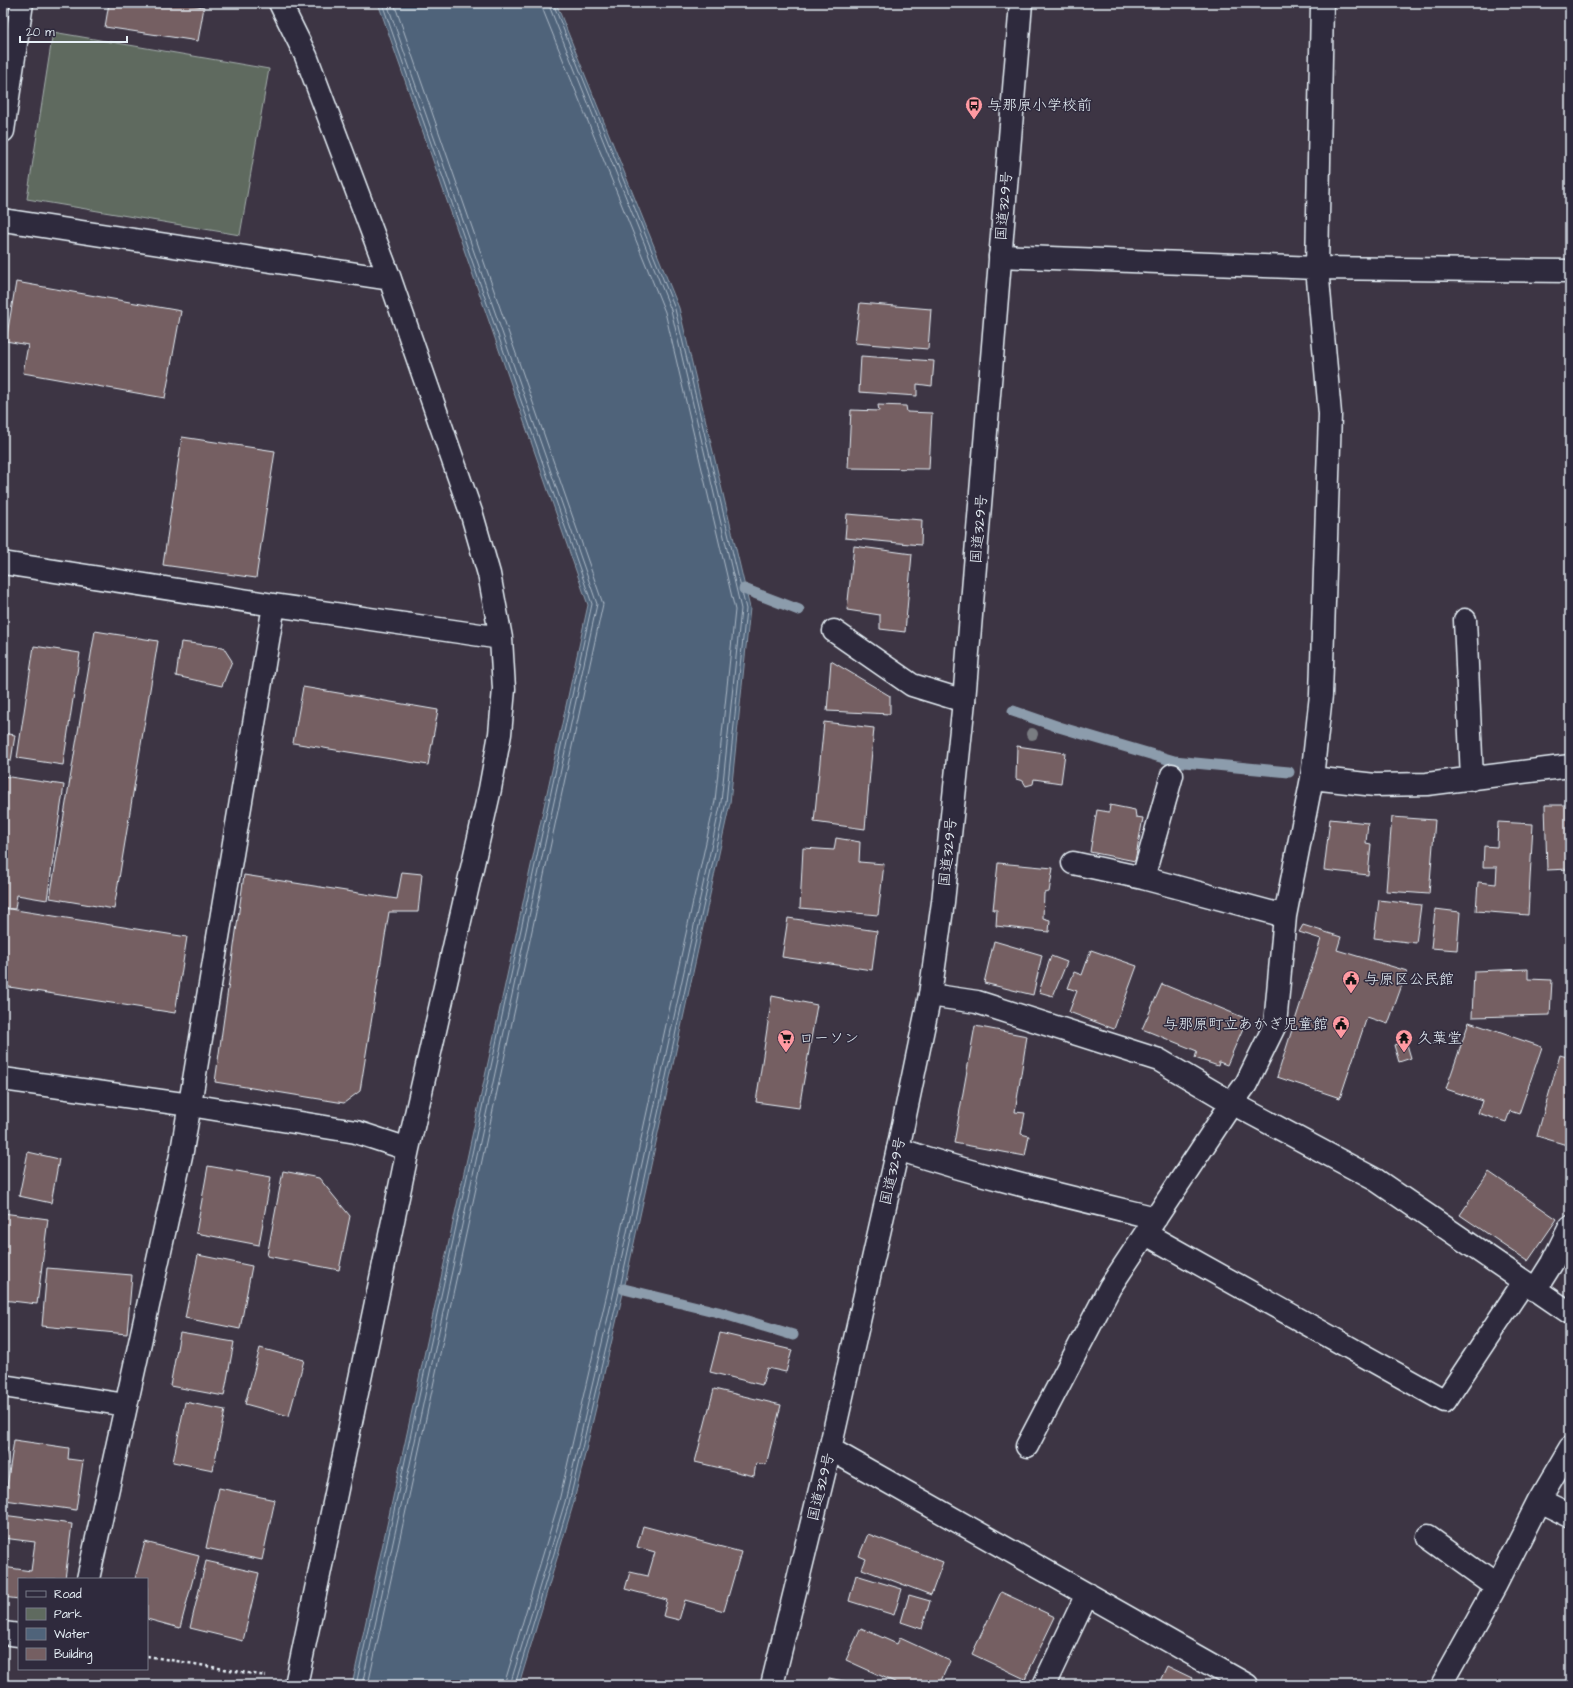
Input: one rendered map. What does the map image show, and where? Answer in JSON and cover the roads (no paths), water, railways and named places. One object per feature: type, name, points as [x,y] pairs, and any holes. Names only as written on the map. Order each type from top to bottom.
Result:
[{"type":"main road","points":[[3,131],[22,3]]},
{"type":"main road","points":[[280,3],[306,56],[390,279],[472,515],[489,574],[501,638],[504,689],[500,734],[490,788],[408,1149],[296,1685]]},
{"type":"main road","name":"国道329号","points":[[772,1685],[830,1449],[898,1148],[930,995],[943,902],[964,700],[993,365],[1000,256],[1021,3]]},
{"type":"main road","points":[[1027,1446],[1110,1287],[1246,1084],[1275,1026],[1285,916],[1312,778],[1321,695],[1330,414],[1316,268],[1322,3]]},
{"type":"main road","points":[[3,220],[390,279]]},
{"type":"main road","points":[[1000,256],[1316,268],[1570,271]]},
{"type":"main road","points":[[3,562],[274,605],[501,638]]},
{"type":"main road","points":[[88,1578],[182,1151],[274,605]]},
{"type":"main road","points":[[1465,620],[1472,779]]},
{"type":"main road","points":[[834,631],[912,684],[964,700]]},
{"type":"main road","points":[[1312,778],[1375,785],[1427,784],[1570,766]]},
{"type":"main road","points":[[1143,878],[1172,775]]},
{"type":"main road","points":[[1073,863],[1143,878],[1285,916]]},
{"type":"main road","points":[[930,995],[977,1002],[1159,1060],[1232,1103],[1376,1180],[1570,1313]]},
{"type":"main road","points":[[3,1079],[356,1132],[408,1149]]},
{"type":"main road","points":[[898,1148],[947,1166],[997,1179],[1151,1226],[1445,1401],[1530,1286],[1552,1263],[1570,1227]]},
{"type":"main road","points":[[3,1386],[126,1405]]},
{"type":"main road","points":[[1441,1685],[1496,1586],[1539,1501],[1570,1448]]},
{"type":"main road","points":[[830,1449],[1247,1685]]},
{"type":"main road","points":[[1539,1501],[1570,1516]]},
{"type":"main road","points":[[1428,1537],[1496,1586]]},
{"type":"main road","points":[[1044,1685],[1087,1594]]},
{"type":"main road","points":[[3,1633],[18,1635]]},
{"type":"water","points":[[378,3],[556,3],[679,308],[750,608],[730,803],[624,1289],[573,1505],[519,1685],[352,1685],[588,605]]},
{"type":"waterway","points":[[744,589],[799,610]]},
{"type":"waterway","points":[[1013,711],[1059,727],[1174,761],[1289,772]]},
{"type":"waterway","points":[[624,1289],[718,1312],[793,1335]]},
{"type":"place","name":"与那原小学校前","points":[[974,120]]},
{"type":"place","name":"与原区公民館","points":[[1351,994]]},
{"type":"place","name":"与那原町立あかぎ児童館","points":[[1341,1039]]},
{"type":"place","name":"ローソン","points":[[786,1053]]},
{"type":"place","name":"久葉堂","points":[[1404,1053]]}]
